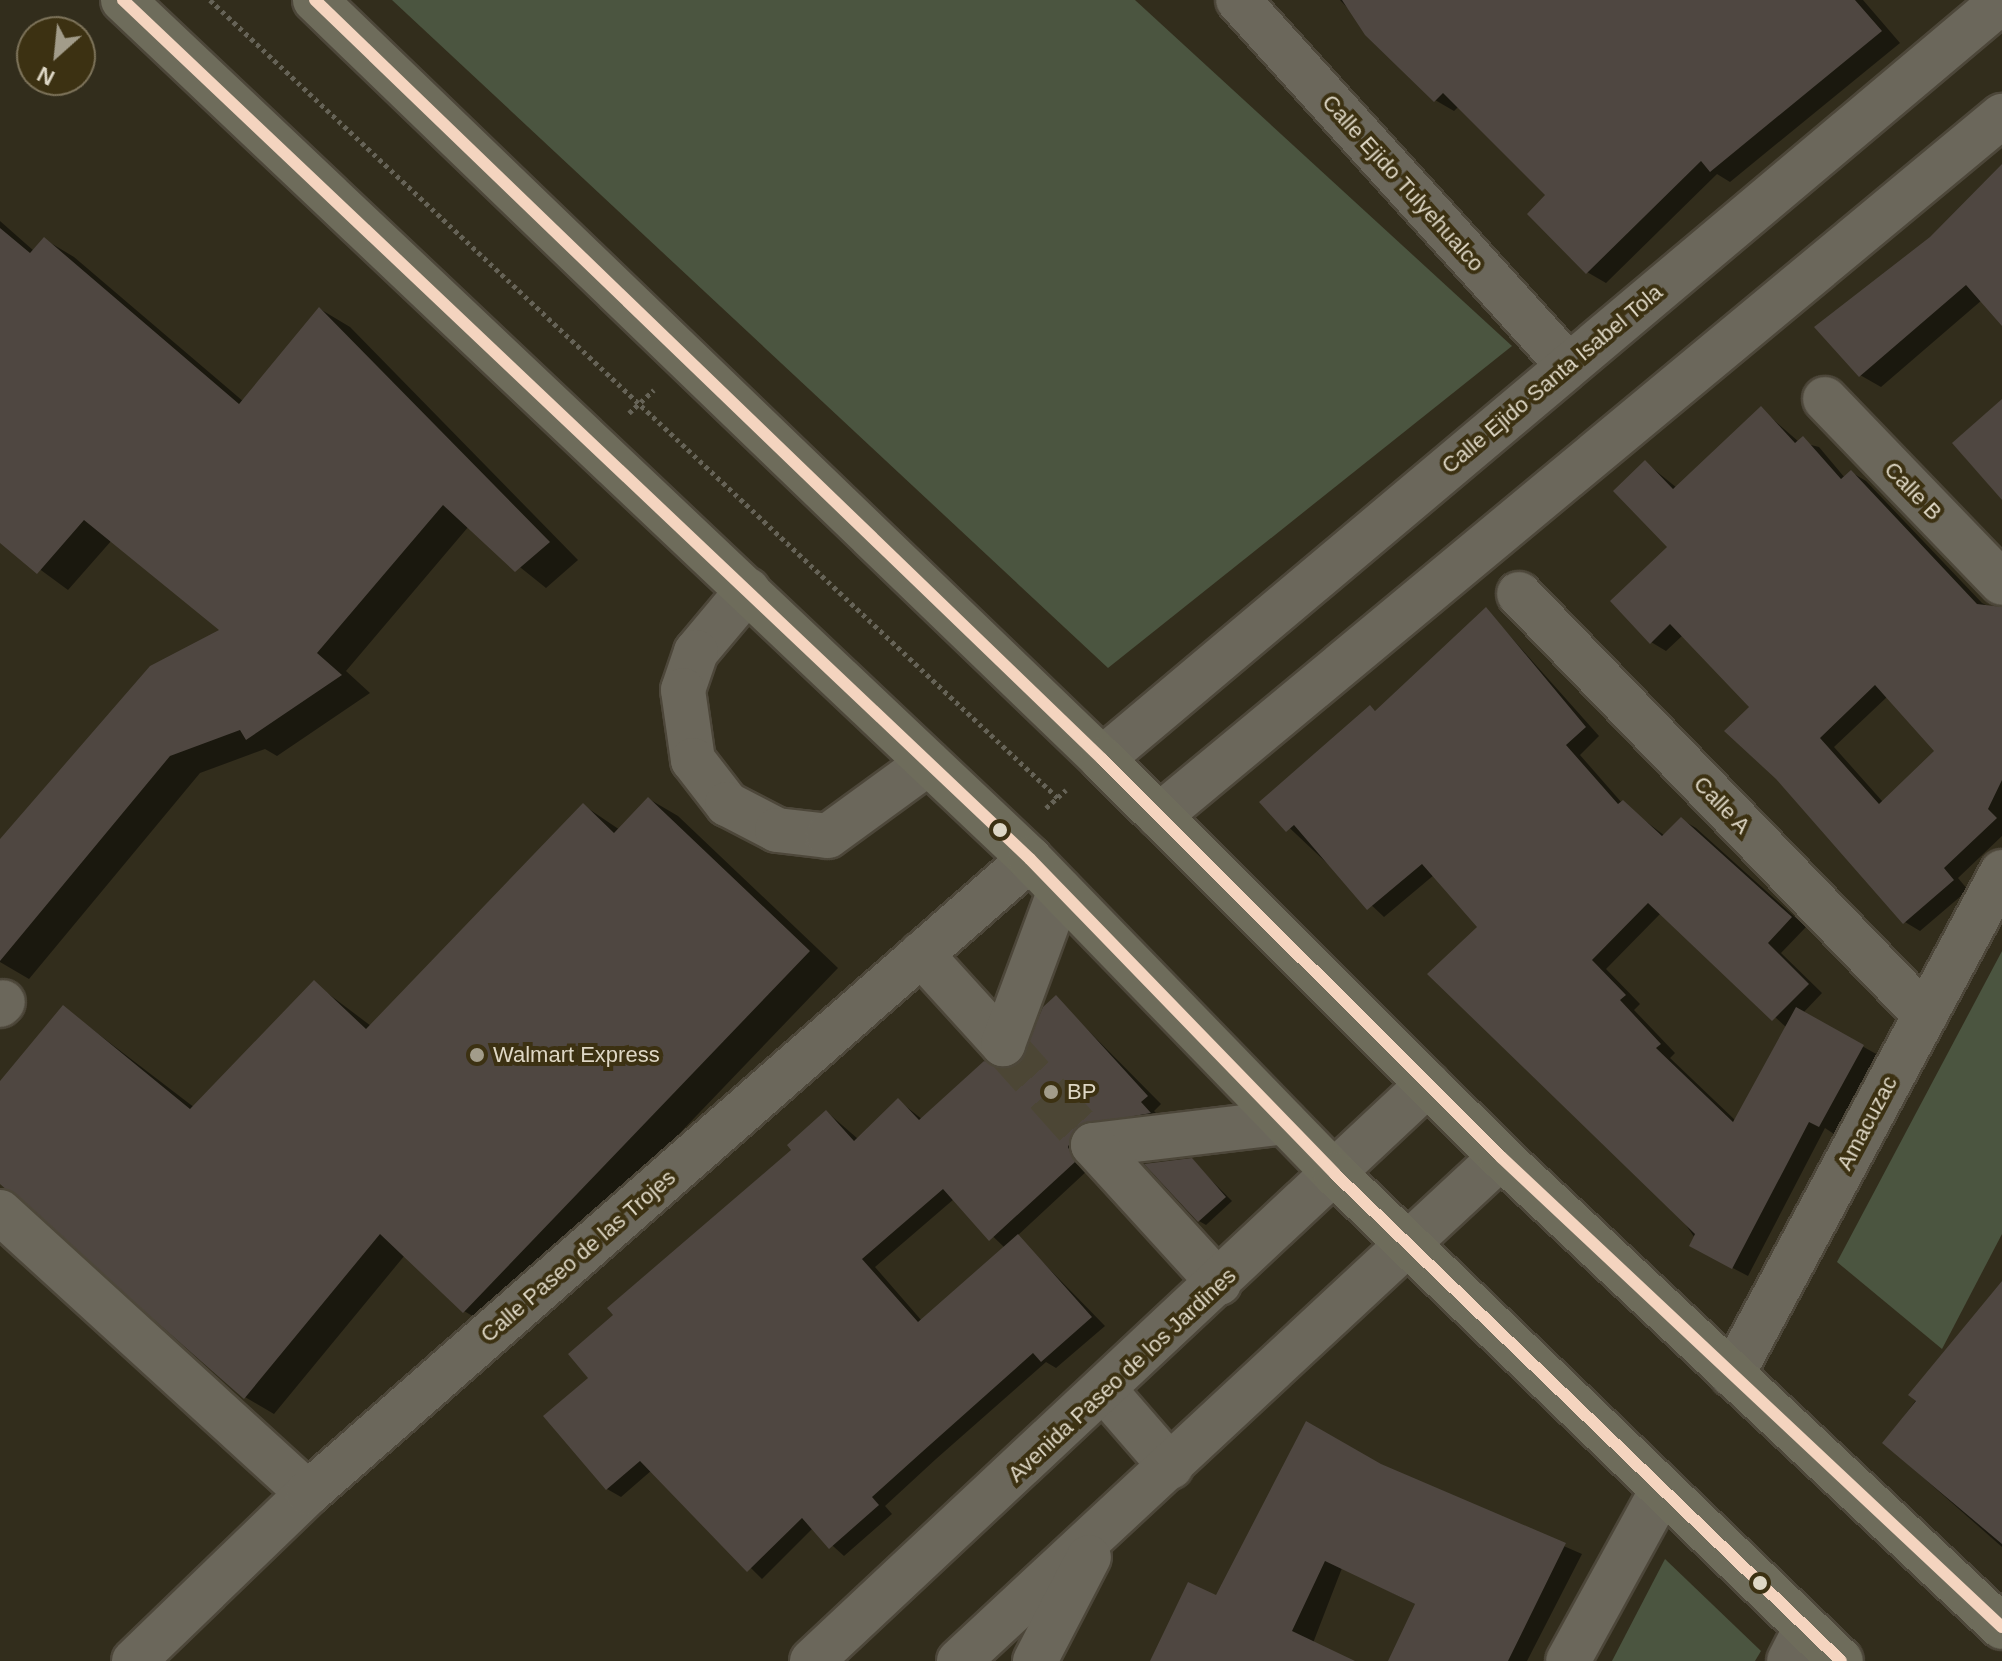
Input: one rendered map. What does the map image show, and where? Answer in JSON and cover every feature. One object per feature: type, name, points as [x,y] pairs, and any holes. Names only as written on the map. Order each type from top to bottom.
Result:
[{"type":"main road","points":[[123,0],[1020,849],[1335,1174],[1662,1490],[1797,1644],[1841,1661]]},
{"type":"main road","points":[[315,0],[1102,759],[1501,1157],[2002,1627]]},
{"type":"street","name":"Calle Ejido Santa Isabel Tola","points":[[1102,759],[2002,1]]},
{"type":"street","name":"Calle Ejido Tulyehualco","points":[[1244,2],[1568,365]]},
{"type":"street","points":[[1159,816],[2002,116]]},
{"type":"street","name":"Calle B","points":[[1825,399],[2002,583]]},
{"type":"street","points":[[748,590],[696,652],[683,690],[693,760],[727,804],[777,830],[828,836],[928,763]]},
{"type":"street","name":"Calle A","points":[[1519,594],[1925,1015]]},
{"type":"street","name":"Calle Paseo de las Trojes","points":[[134,1661],[308,1493],[921,954],[1020,849]]},
{"type":"street","name":"Amacuzac","points":[[1732,1375],[2002,872]]},
{"type":"street","points":[[921,954],[1003,1044],[1060,890]]},
{"type":"street","name":"Avenida Paseo de los Jardines","points":[[812,1661],[1106,1392],[1428,1084]]},
{"type":"street","points":[[1219,1283],[1093,1145],[1285,1122]]},
{"type":"street","points":[[959,1661],[1501,1157]]},
{"type":"street","points":[[0,1212],[308,1493]]},
{"type":"street","points":[[1106,1392],[1171,1467]]},
{"type":"street","points":[[1568,1661],[1662,1490]]},
{"type":"street","points":[[1035,1661],[1104,1528]]},
{"type":"path","points":[[210,0],[1058,798]]},
{"type":"path","points":[[593,447],[688,358]]},
{"type":"path","points":[[1020,849],[1058,798],[1102,759]]},
{"type":"green space","points":[[392,0],[1135,0],[1512,346],[1108,668]]},
{"type":"green space","points":[[2002,951],[2002,1234],[1942,1349],[1837,1262]]},
{"type":"green space","points":[[1665,1559],[1761,1651],[1755,1661],[1612,1661]]},
{"type":"building","points":[[1342,0],[1855,0],[1882,31],[1710,172],[1701,161],[1586,274],[1527,214],[1545,195],[1443,93],[1434,102],[1365,35]]},
{"type":"building","points":[[2002,164],[2002,326],[1966,285],[1859,377],[1814,327],[1930,237]]},
{"type":"building","points":[[0,228],[30,253],[44,237],[239,404],[319,307],[550,542],[515,572],[443,505],[317,653],[342,675],[246,740],[240,730],[170,756],[0,961],[0,839],[150,666],[219,630],[84,520],[37,574],[0,543]]},
{"type":"building","points":[[2002,399],[2002,500],[1952,443]]},
{"type":"building","points":[[1761,406],[1795,443],[1803,436],[1841,479],[1851,470],[1977,604],[2002,607],[2002,780],[1988,809],[1997,818],[1944,868],[1954,880],[1903,924],[1776,779],[1724,731],[1749,707],[1670,624],[1650,644],[1610,601],[1667,547],[1613,491],[1645,460],[1673,489]],"holes":[[[1875,685],[1934,751],[1879,804],[1820,738]]]},
{"type":"building","points":[[1486,607],[1586,727],[1566,745],[1618,804],[1623,800],[1662,836],[1681,817],[1792,917],[1768,943],[1809,984],[1772,1021],[1648,903],[1592,960],[1626,995],[1620,1000],[1661,1044],[1656,1048],[1733,1122],[1796,1007],[1864,1045],[1819,1127],[1809,1122],[1732,1269],[1689,1246],[1695,1234],[1427,974],[1477,927],[1422,864],[1367,910],[1294,825],[1286,832],[1259,802],[1370,705],[1375,711]]},
{"type":"building","name":"Walmart Express","points":[[648,797],[810,951],[463,1313],[380,1234],[244,1399],[0,1184],[0,1081],[63,1005],[190,1109],[314,980],[366,1029],[583,803],[614,833]]},
{"type":"building","points":[[1056,995],[1148,1096],[1141,1102],[1151,1113],[1077,1126],[1068,1147],[1075,1162],[989,1241],[943,1189],[862,1259],[918,1322],[1018,1234],[1092,1317],[1041,1362],[1033,1353],[872,1497],[879,1505],[829,1549],[802,1518],[747,1572],[640,1461],[606,1490],[543,1416],[588,1378],[568,1354],[613,1315],[607,1308],[791,1150],[787,1145],[826,1110],[854,1141],[898,1098],[919,1120],[984,1061],[1007,1069],[1020,1062],[1043,1007]]},
{"type":"building","points":[[1192,1158],[1226,1197],[1198,1222],[1144,1164]]},
{"type":"building","points":[[2002,1281],[2002,1544],[1882,1443],[1916,1401],[1908,1395]]},
{"type":"building","points":[[1306,1421],[1381,1464],[1566,1543],[1508,1661],[1388,1661],[1415,1604],[1325,1561],[1292,1631],[1355,1661],[1150,1661],[1188,1582],[1216,1595]]},
{"type":"tunnel","points":[[1003,1044],[1093,1145]]},
{"type":"transit line","points":[[123,0],[1030,859],[1335,1174],[1841,1661]]},
{"type":"transit line","points":[[315,0],[1102,759],[1501,1157],[2002,1627]]},
{"type":"place","name":"Walmart Express","points":[[477,1055]]},
{"type":"place","name":"BP","points":[[1051,1092]]}]
